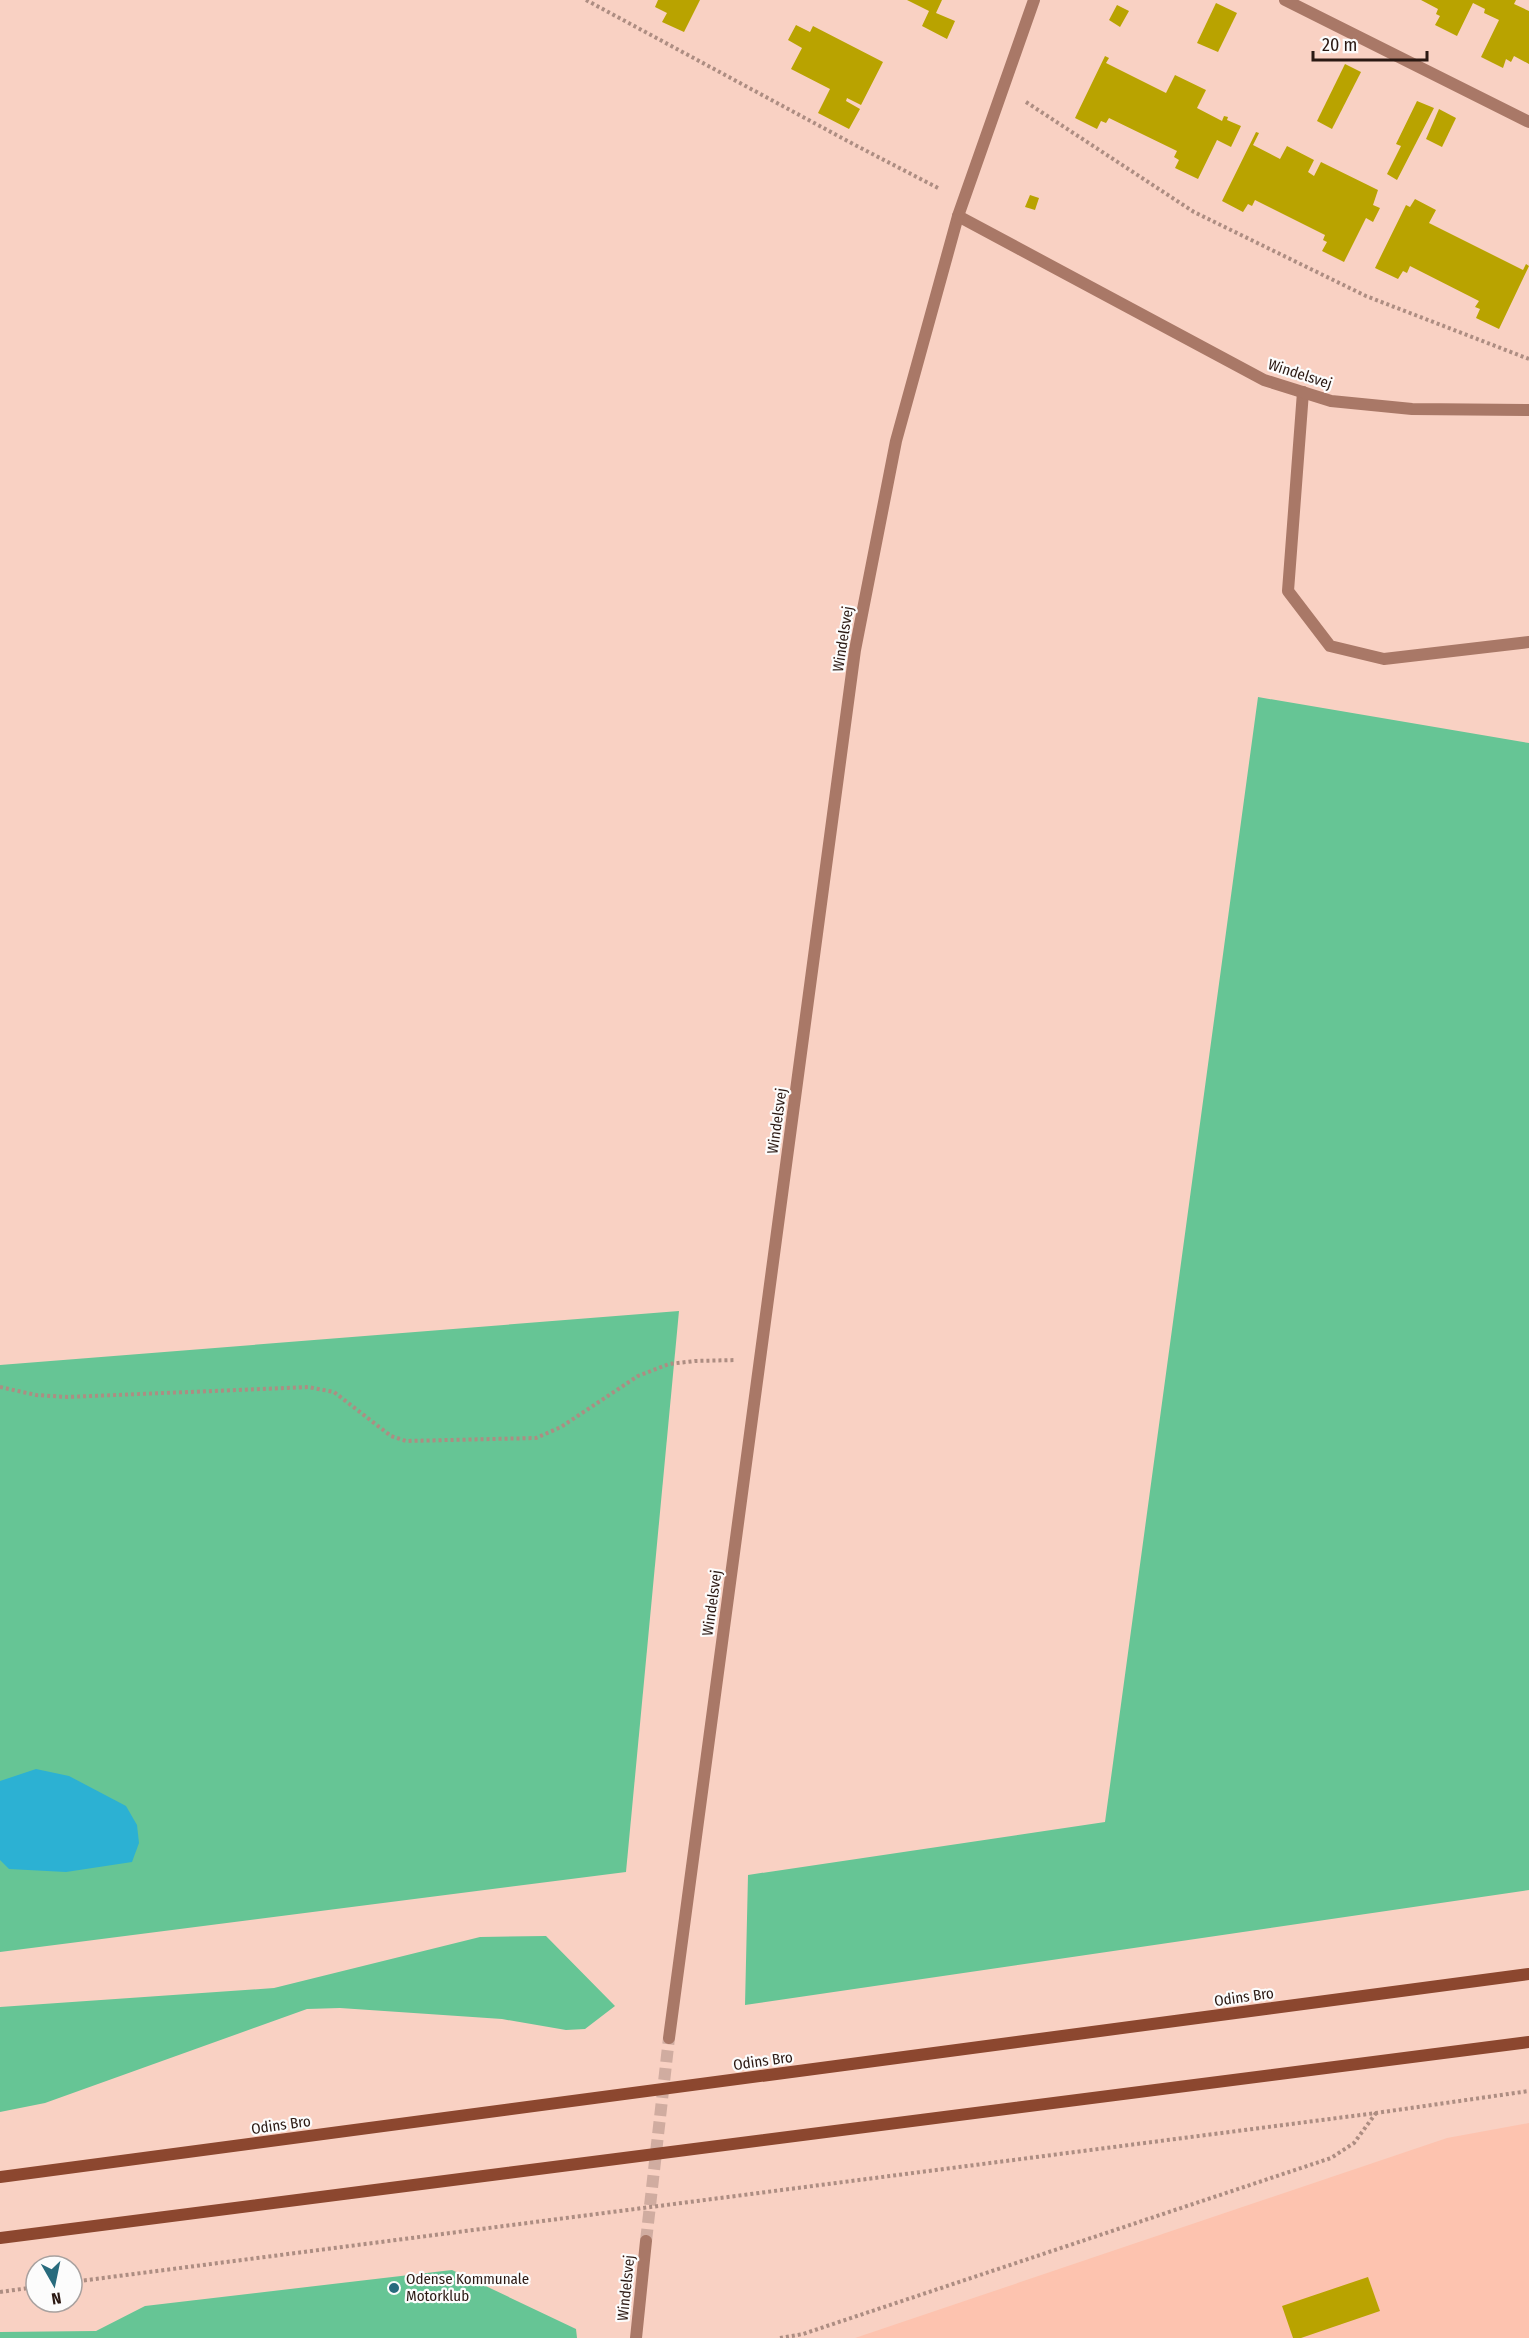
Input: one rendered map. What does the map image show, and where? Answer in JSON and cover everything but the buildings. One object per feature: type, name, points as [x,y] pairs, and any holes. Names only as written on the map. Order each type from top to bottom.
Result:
[{"type":"main road","name":"Odins Bro","points":[[0,2177],[1529,1974]]},
{"type":"main road","points":[[0,2238],[1529,2042]]},
{"type":"street","name":"Windelsvej","points":[[669,2038],[855,650],[892,456],[958,216],[1034,0]]},
{"type":"street","points":[[1284,0],[1529,122]]},
{"type":"street","name":"Windelsvej","points":[[958,216],[1264,380],[1331,401],[1412,409],[1529,410]]},
{"type":"street","points":[[1303,392],[1288,591],[1330,646],[1384,659],[1529,642]]},
{"type":"street","name":"Windelsvej","points":[[636,2338],[646,2241]]},
{"type":"path","points":[[586,0],[855,145],[963,200]]},
{"type":"path","points":[[1003,87],[1194,212],[1366,296],[1529,359]]},
{"type":"path","points":[[0,1387],[36,1395],[68,1397],[308,1387],[334,1392],[391,1436],[406,1441],[536,1438],[561,1427],[638,1376],[669,1364],[760,1359]]},
{"type":"path","points":[[84,2280],[1376,2113],[1529,2091]]},
{"type":"path","points":[[780,2338],[803,2334],[1331,2158],[1354,2143],[1376,2113]]},
{"type":"path","points":[[0,2292],[24,2289]]},
{"type":"shaded area","points":[[1529,2123],[1529,2338],[855,2338],[1447,2138]]},
{"type":"green space","points":[[1258,697],[1529,743],[1529,1890],[745,2005],[748,1875],[1105,1822]]},
{"type":"green space","points":[[679,1311],[626,1872],[0,1952],[0,1365]]},
{"type":"green space","points":[[546,1936],[615,2006],[585,2029],[566,2030],[502,2019],[340,2008],[307,2009],[45,2103],[0,2112],[0,2007],[274,1988],[480,1937]]},
{"type":"green space","name":"Odense Kommunale Motorklub","points":[[452,2270],[576,2329],[577,2338],[0,2338],[0,2332],[96,2331],[145,2306]]},
{"type":"water","points":[[36,1769],[69,1776],[126,1806],[137,1825],[139,1843],[132,1862],[66,1872],[9,1869],[0,1860],[0,1781]]},
{"type":"tunnel","points":[[646,2241],[669,2038]]},
{"type":"place","name":"Odense Kommunale Motorklub","points":[[394,2288]]}]
